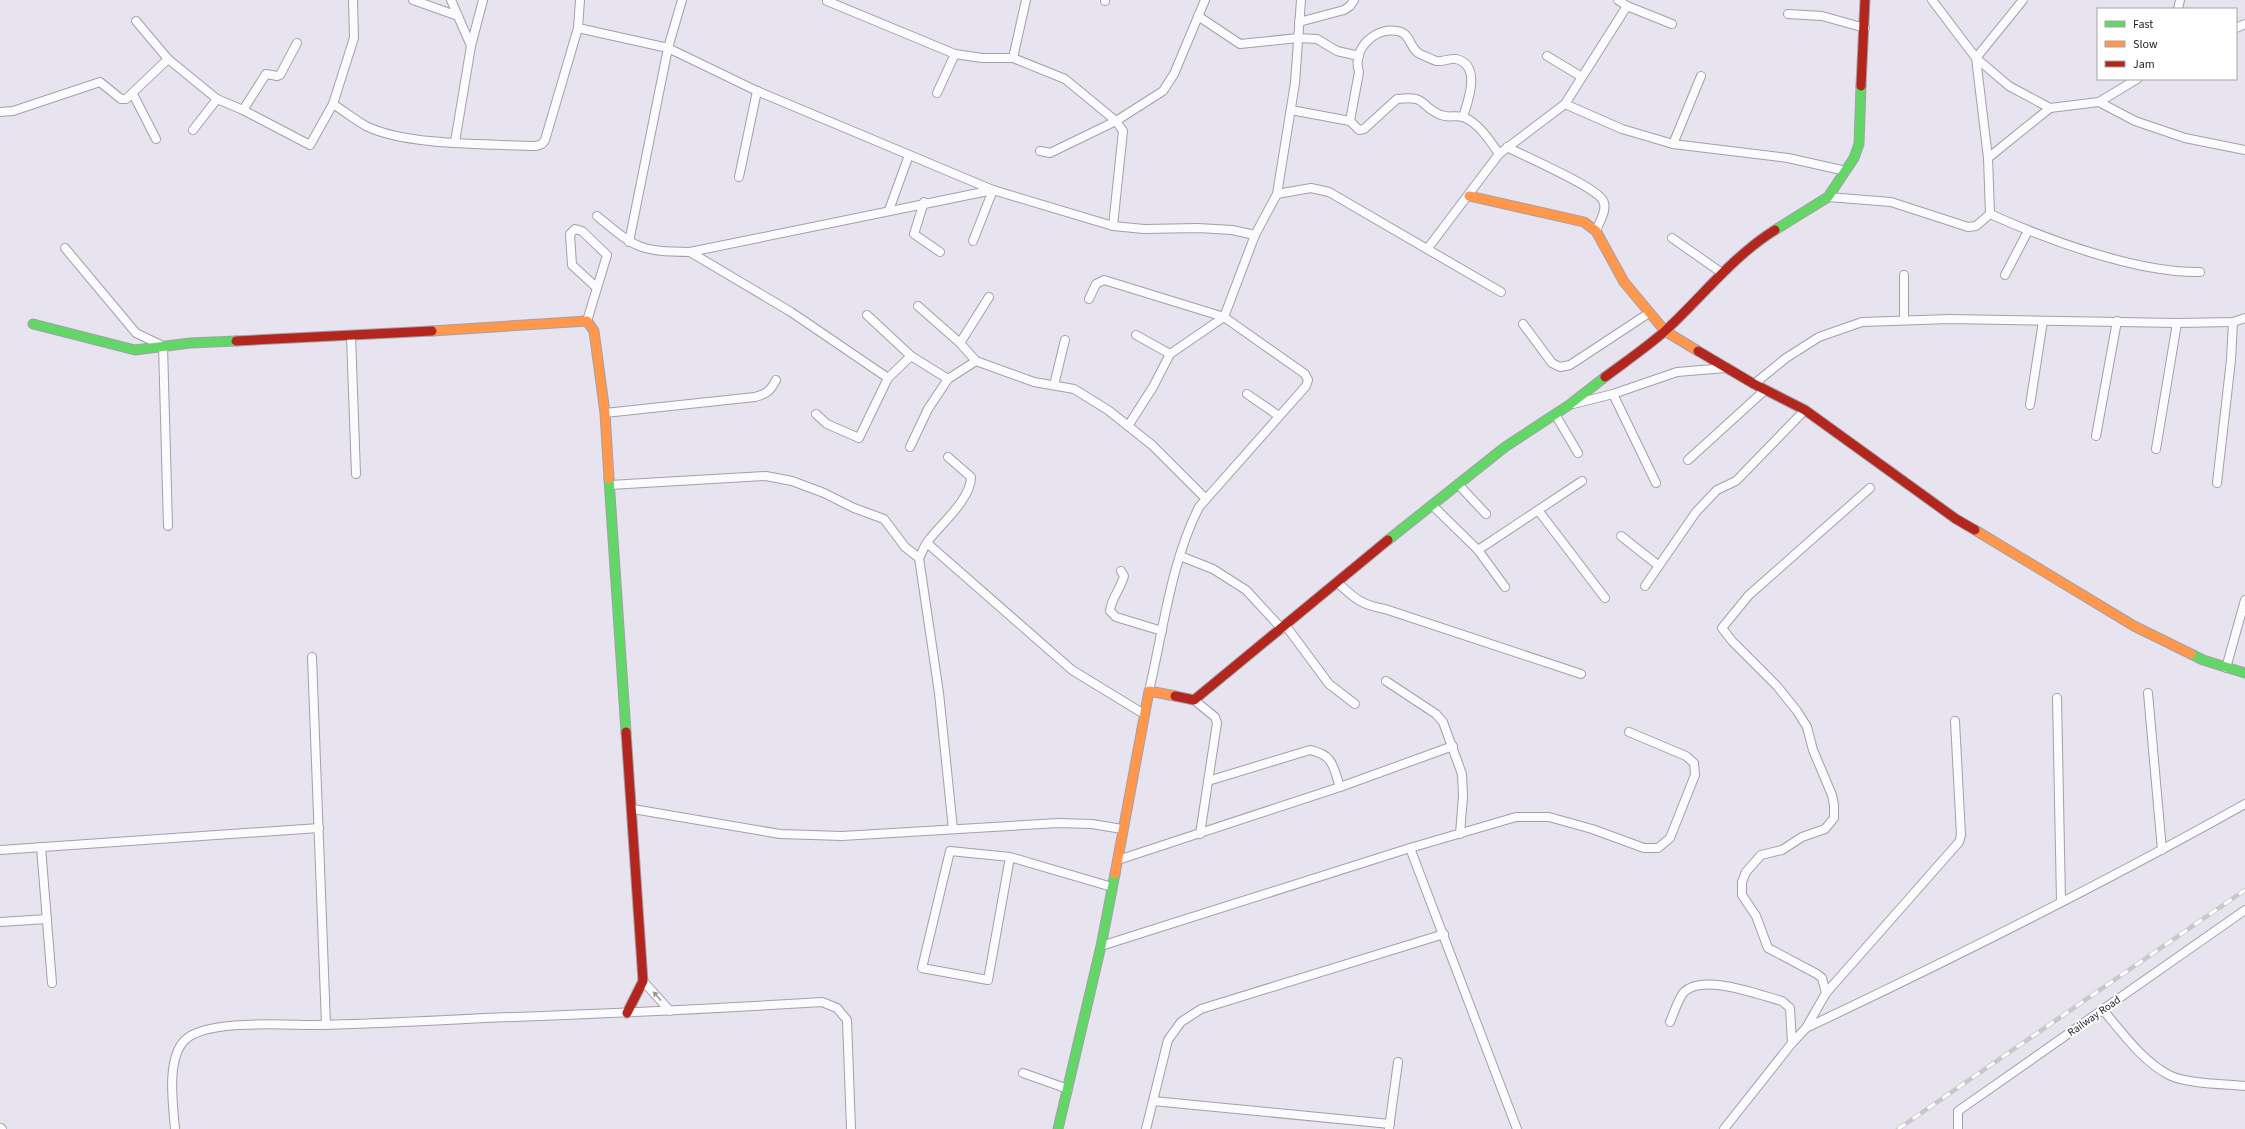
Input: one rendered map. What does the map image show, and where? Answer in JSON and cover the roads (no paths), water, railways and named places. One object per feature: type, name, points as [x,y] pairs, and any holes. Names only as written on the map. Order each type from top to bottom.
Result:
[{"type":"street","points":[[136,21],[168,59],[217,99],[243,110],[310,145],[333,104],[354,38],[353,0]]},
{"type":"street","points":[[413,0],[458,16]]},
{"type":"street","points":[[452,0],[471,46]]},
{"type":"street","points":[[455,142],[471,46],[483,0]]},
{"type":"street","points":[[333,104],[367,126],[401,137],[455,142],[536,146],[542,144],[545,140],[578,28],[580,0]]},
{"type":"street","points":[[629,242],[668,48],[682,0]]},
{"type":"street","points":[[1013,58],[1026,0]]},
{"type":"street","points":[[1040,151],[1050,153],[1116,121],[1163,91],[1174,74],[1205,0]]},
{"type":"street","points":[[1128,426],[1153,387],[1170,354],[1224,317],[1255,235],[1277,194],[1291,110],[1302,0]]},
{"type":"street","points":[[1299,22],[1344,10],[1350,6],[1354,0]]},
{"type":"street","points":[[1618,0],[1627,6],[1672,24]]},
{"type":"street","points":[[1194,700],[1284,628],[1337,582],[1505,447],[1569,404],[1665,330],[1722,273],[1759,240],[1828,197],[1846,171],[1859,144],[1865,0]]},
{"type":"street","points":[[1932,0],[1976,58],[2009,86],[2050,108]]},
{"type":"street","points":[[1990,214],[1988,158],[1976,58],[2023,0]]},
{"type":"street","points":[[828,1],[955,54],[982,58],[1013,58],[1065,79],[1116,121],[1124,134],[1113,226]]},
{"type":"street","points":[[1428,248],[1469,196],[1499,154],[1565,104],[1627,6]]},
{"type":"street","points":[[1788,14],[1822,16],[1865,28]]},
{"type":"street","points":[[1198,16],[1240,44],[1298,38],[1317,39],[1337,51],[1359,56]]},
{"type":"street","points":[[578,28],[668,48],[757,91],[993,190],[1113,226],[1144,229],[1198,228],[1232,230],[1255,235]]},
{"type":"street","points":[[1350,121],[1360,72],[1357,64],[1359,56],[1365,43],[1375,34],[1387,31],[1402,32],[1409,39],[1412,48],[1436,61],[1454,59],[1466,64],[1470,71],[1471,93],[1463,117]]},
{"type":"street","points":[[243,110],[266,74],[277,76],[280,75],[297,43]]},
{"type":"street","points":[[937,93],[955,54]]},
{"type":"street","points":[[1547,56],[1582,76]]},
{"type":"street","points":[[0,112],[13,111],[100,82],[120,99],[126,99],[133,94],[168,59]]},
{"type":"street","points":[[1673,144],[1701,76]]},
{"type":"street","points":[[1988,158],[2050,108],[2098,102],[2135,80]]},
{"type":"street","points":[[739,177],[757,91]]},
{"type":"street","points":[[133,94],[156,139]]},
{"type":"street","points":[[193,130],[217,99]]},
{"type":"street","points":[[1291,110],[1350,121],[1360,130],[1364,129],[1391,102],[1397,99],[1419,99],[1440,115],[1449,117],[1463,117],[1486,134],[1499,154]]},
{"type":"street","points":[[2098,102],[2135,121],[2185,138],[2245,150]]},
{"type":"street","points":[[1565,104],[1622,129],[1673,144],[1788,158],[1846,171]]},
{"type":"street","points":[[1507,148],[1585,186],[1602,199],[1605,209],[1596,231]]},
{"type":"street","points":[[889,210],[909,155]]},
{"type":"street","points":[[1277,194],[1311,188],[1330,192],[1501,292]]},
{"type":"street","points":[[597,216],[629,242],[640,248],[654,251],[690,252],[924,202],[993,190]]},
{"type":"street","points":[[973,241],[993,190]]},
{"type":"street","points":[[1469,196],[1584,222],[1596,231],[1624,282],[1665,330],[1754,384],[1805,410],[1956,519],[2134,626],[2202,660],[2245,673]]},
{"type":"street","points":[[1828,197],[1891,202],[1968,227],[1976,226],[1990,214]]},
{"type":"street","points":[[924,202],[914,234],[940,252]]},
{"type":"street","points":[[1990,214],[2028,231],[2120,260],[2178,272],[2200,272]]},
{"type":"street","points":[[587,321],[597,288],[607,255],[582,230],[575,229],[570,234],[572,265],[597,288]]},
{"type":"street","points":[[2005,276],[2028,231]]},
{"type":"street","points":[[1672,238],[1722,273]]},
{"type":"street","points":[[65,248],[136,333],[163,346]]},
{"type":"street","points":[[690,252],[791,312],[888,378]]},
{"type":"street","points":[[1904,275],[1904,319]]},
{"type":"street","points":[[1058,1129],[1118,860],[1122,829],[1144,714],[1162,631],[1180,556],[1189,528],[1205,498],[1306,386],[1308,380],[1305,374],[1224,317],[1104,280],[1096,284],[1089,299]]},
{"type":"street","points":[[960,343],[989,297]]},
{"type":"street","points":[[918,306],[960,343],[976,361],[1034,382],[1074,389],[1108,410],[1152,445],[1205,498]]},
{"type":"street","points":[[1523,324],[1552,363],[1560,367],[1570,365],[1649,313]]},
{"type":"street","points":[[867,315],[911,356],[948,379]]},
{"type":"street","points":[[1754,384],[1786,358],[1819,336],[1862,322],[1904,319],[2177,323],[2232,322],[2245,318]]},
{"type":"street","points":[[33,324],[135,350],[163,346],[587,321]]},
{"type":"street","points":[[587,321],[594,331],[605,413],[633,809],[643,981],[627,1013]]},
{"type":"street","points":[[2030,405],[2043,321]]},
{"type":"street","points":[[2096,436],[2117,321]]},
{"type":"street","points":[[2217,483],[2231,360],[2232,322]]},
{"type":"street","points":[[2156,450],[2177,323]]},
{"type":"street","points":[[1136,335],[1170,354]]},
{"type":"street","points":[[351,336],[356,474]]},
{"type":"street","points":[[1054,385],[1065,340]]},
{"type":"street","points":[[163,346],[168,526]]},
{"type":"street","points":[[816,414],[828,424],[859,438],[888,378],[911,356]]},
{"type":"street","points":[[910,447],[928,409],[948,379],[976,361]]},
{"type":"street","points":[[1569,404],[1613,394],[1677,372],[1727,368]]},
{"type":"street","points":[[605,413],[755,397],[764,395],[771,390],[776,380]]},
{"type":"street","points":[[1688,460],[1765,390]]},
{"type":"street","points":[[1247,394],[1279,416]]},
{"type":"street","points":[[1613,394],[1656,483]]},
{"type":"street","points":[[1645,586],[1696,512],[1716,490],[1736,481],[1805,410]]},
{"type":"street","points":[[1555,414],[1578,453]]},
{"type":"street","points":[[948,457],[967,472],[971,477],[971,482],[966,496],[927,543],[919,558],[939,693],[953,829]]},
{"type":"street","points":[[610,485],[766,476],[792,481],[824,493],[854,508],[884,519],[905,547],[919,558]]},
{"type":"street","points":[[1478,550],[1582,481]]},
{"type":"street","points":[[1458,484],[1486,514]]},
{"type":"street","points":[[1826,993],[1822,978],[1817,974],[1768,948],[1756,916],[1742,895],[1742,888],[1746,872],[1761,856],[1782,850],[1802,837],[1820,832],[1829,825],[1834,818],[1832,795],[1813,750],[1807,727],[1798,711],[1777,686],[1732,641],[1722,628],[1749,595],[1870,488]]},
{"type":"street","points":[[1432,505],[1478,550],[1505,587]]},
{"type":"street","points":[[1538,510],[1605,598]]},
{"type":"street","points":[[1621,536],[1659,566]]},
{"type":"street","points":[[927,543],[1072,670],[1144,714]]},
{"type":"street","points":[[1180,556],[1213,569],[1246,590],[1284,628],[1330,684],[1355,704]]},
{"type":"street","points":[[1121,571],[1124,576],[1110,606],[1112,614],[1162,631]]},
{"type":"street","points":[[1337,582],[1358,602],[1367,606],[1385,609],[1581,674]]},
{"type":"street","points":[[2226,668],[2245,600]]},
{"type":"street","points":[[312,657],[326,1025]]},
{"type":"street","points":[[1386,681],[1436,714],[1442,722],[1453,746],[1462,774],[1464,796],[1460,834]]},
{"type":"street","points":[[1149,691],[1194,700],[1215,717],[1217,723],[1200,834]]},
{"type":"street","points":[[2148,693],[2162,850]]},
{"type":"street","points":[[2057,698],[2061,901]]},
{"type":"street","points":[[1724,1129],[1792,1043],[1806,1028],[1826,993],[1959,842],[1961,835],[1955,721]]},
{"type":"street","points":[[1100,946],[1410,848],[1516,817],[1549,817],[1592,829],[1644,848],[1658,848],[1670,838],[1695,775],[1694,763],[1686,756],[1629,732]]},
{"type":"street","points":[[1118,860],[1340,787],[1453,746]]},
{"type":"street","points":[[1208,781],[1310,750],[1322,753],[1329,758],[1340,787]]},
{"type":"street","points":[[1806,1028],[1941,964],[2162,850],[2245,804]]},
{"type":"street","points":[[633,809],[780,834],[842,836],[1065,823],[1092,824],[1122,829]]},
{"type":"street","points":[[0,850],[319,828]]},
{"type":"street","points":[[41,847],[52,983]]},
{"type":"street","points":[[1410,848],[1517,1129]]},
{"type":"street","points":[[1010,857],[988,980],[922,968],[950,851],[1010,857],[1112,887]]},
{"type":"street","name":"Railway Road","points":[[1958,1129],[1958,1111],[2245,910]]},
{"type":"street","points":[[0,922],[47,919]]},
{"type":"street","points":[[1146,1129],[1168,1040],[1181,1022],[1201,1009],[1444,934]]},
{"type":"street","points":[[643,981],[670,1011]]},
{"type":"street","points":[[1670,1022],[1683,993],[1690,987],[1716,984],[1782,1001],[1788,1004],[1790,1008],[1792,1043]]},
{"type":"street","points":[[175,1129],[172,1095],[175,1058],[185,1040],[203,1029],[627,1013],[822,1002],[836,1008],[847,1020],[851,1129]]},
{"type":"street","points":[[2103,1010],[2144,1057],[2169,1075],[2205,1083],[2245,1086]]},
{"type":"street","points":[[1153,1101],[1390,1126],[1398,1062]]},
{"type":"street","points":[[1023,1073],[1068,1089]]},
{"type":"railway","points":[[1898,1129],[2245,890]]}]
